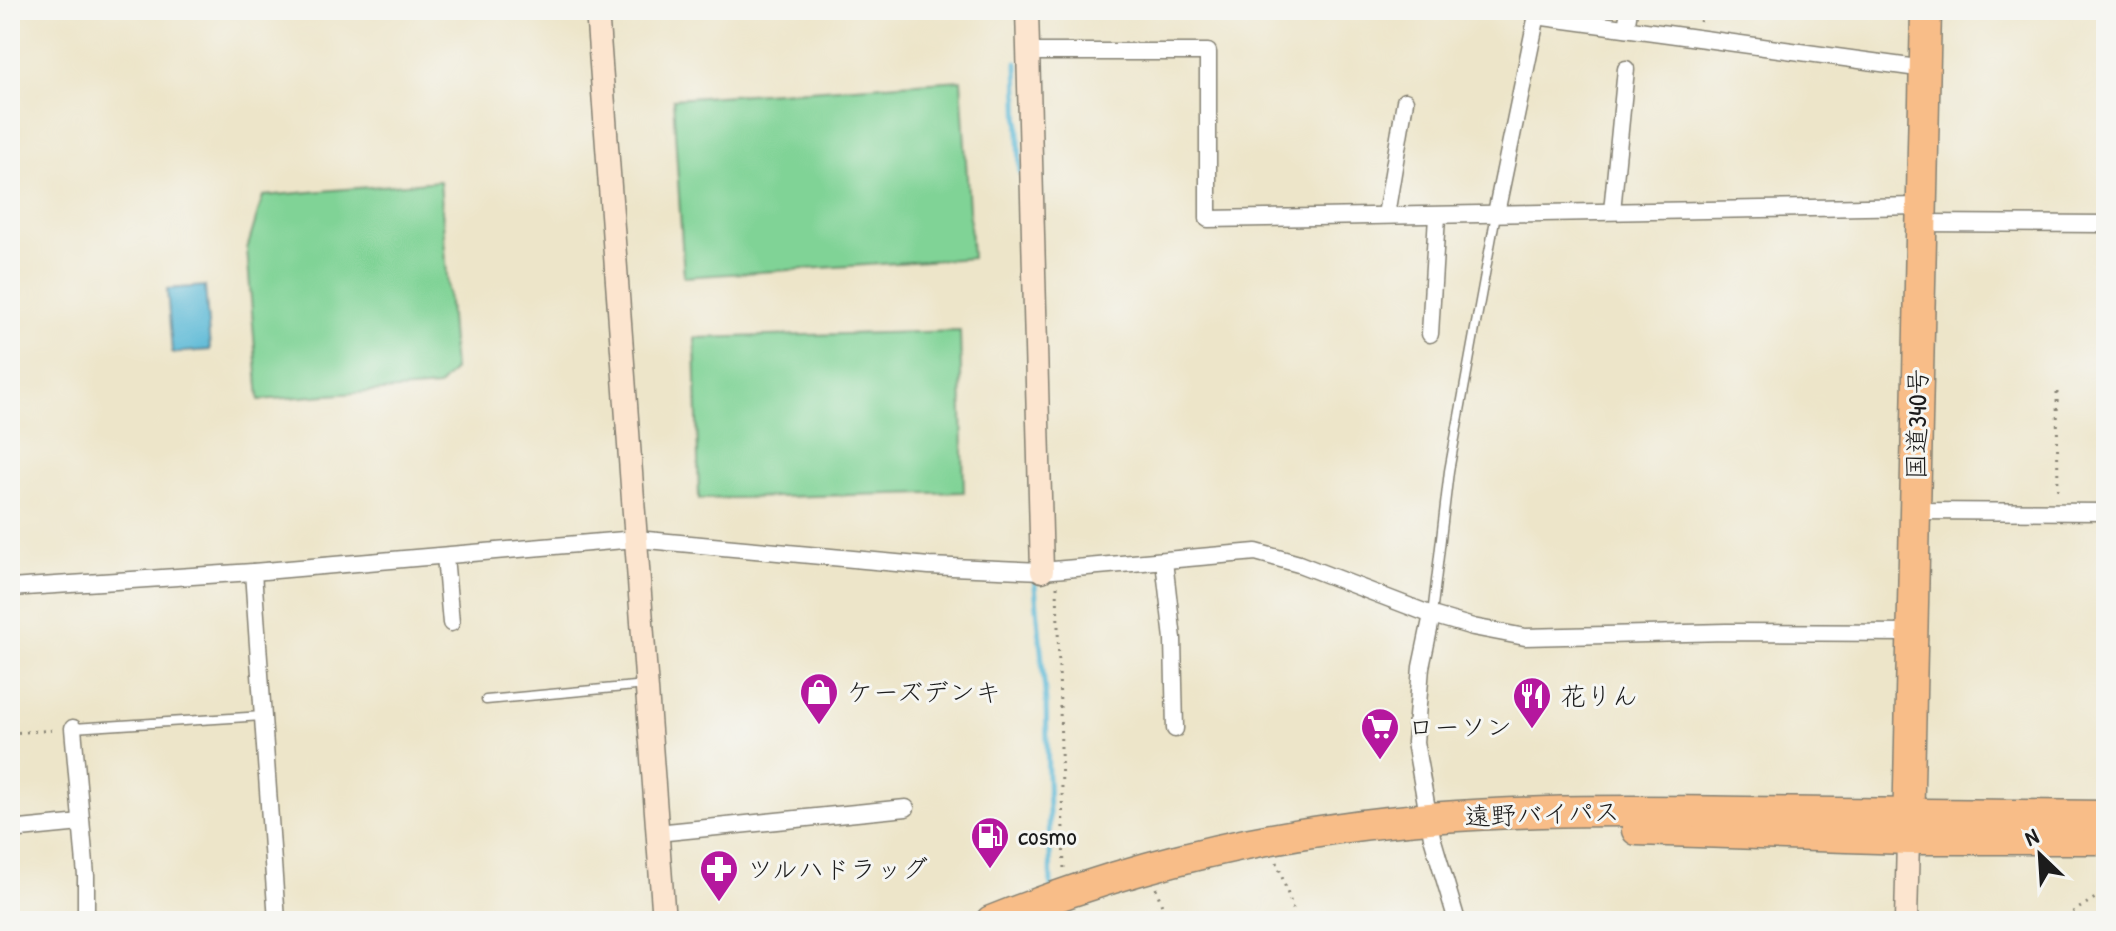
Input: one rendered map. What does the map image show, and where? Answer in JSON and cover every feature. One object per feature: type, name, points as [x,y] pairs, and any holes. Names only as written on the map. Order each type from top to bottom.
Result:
[{"type":"highway","name":"国道340号","points":[[1908,826],[1926,10]]},
{"type":"highway","name":"遠野バイパス","points":[[1046,921],[1155,885],[1276,859],[1430,828],[1576,811],[1908,826],[2106,839]]},
{"type":"highway","name":"遠野バイパス","points":[[1908,826],[2106,816]]},
{"type":"highway","name":"遠野バイパス","points":[[991,921],[1065,893],[1171,861],[1253,842],[1341,827],[1430,828]]},
{"type":"street","points":[[597,10],[664,921]]},
{"type":"street","points":[[1027,10],[1050,571]]},
{"type":"street","points":[[1626,28],[1629,10]]},
{"type":"street","points":[[1496,213],[1537,13],[1925,69]]},
{"type":"street","points":[[1028,52],[1208,52],[1208,219],[1612,211],[1920,214],[2105,224]]},
{"type":"street","points":[[1612,211],[1626,69]]},
{"type":"street","points":[[1386,215],[1405,101]]},
{"type":"street","points":[[1430,334],[1437,216]]},
{"type":"street","points":[[1915,511],[2106,512]]},
{"type":"street","points":[[10,588],[253,572],[636,539],[929,566],[1050,571],[1256,552],[1299,564],[1432,615],[1525,637],[1726,632],[1914,633]]},
{"type":"street","points":[[445,556],[451,623]]},
{"type":"street","points":[[1164,561],[1173,639],[1175,729]]},
{"type":"street","points":[[253,572],[277,921]]},
{"type":"street","points":[[1432,615],[1421,667],[1415,742],[1430,828],[1457,921]]},
{"type":"street","points":[[73,728],[86,921]]},
{"type":"street","points":[[657,833],[906,808]]},
{"type":"street","points":[[10,830],[81,823]]},
{"type":"street","points":[[1906,921],[1908,826]]},
{"type":"lane","points":[[1432,615],[1449,471],[1496,213]]},
{"type":"lane","points":[[486,700],[647,685]]},
{"type":"lane","points":[[73,728],[263,716]]},
{"type":"path","points":[[2105,224],[2106,140]]},
{"type":"path","points":[[2057,392],[2058,512]]},
{"type":"path","points":[[1050,571],[1065,893]]},
{"type":"path","points":[[10,733],[73,728]]},
{"type":"path","points":[[1276,859],[1297,921]]},
{"type":"path","points":[[1155,885],[1167,921]]},
{"type":"path","points":[[2059,921],[2106,891]]},
{"type":"green space","points":[[961,80],[972,258],[684,277],[673,99]]},
{"type":"green space","points":[[440,181],[454,370],[438,387],[259,400],[247,249],[263,196]]},
{"type":"green space","points":[[960,331],[964,492],[699,499],[695,338]]},
{"type":"water","points":[[205,286],[210,350],[172,353],[167,289]]},
{"type":"waterway","points":[[1017,63],[1020,173]]},
{"type":"waterway","points":[[1034,575],[1046,703],[1051,888]]},
{"type":"place","name":"ケーズデンキ","points":[[819,726]]},
{"type":"place","name":"花りん","points":[[1532,730]]},
{"type":"place","name":"ローソン","points":[[1380,761]]},
{"type":"place","name":"cosmo","points":[[990,870]]},
{"type":"place","name":"ツルハドラッグ","points":[[719,903]]}]
